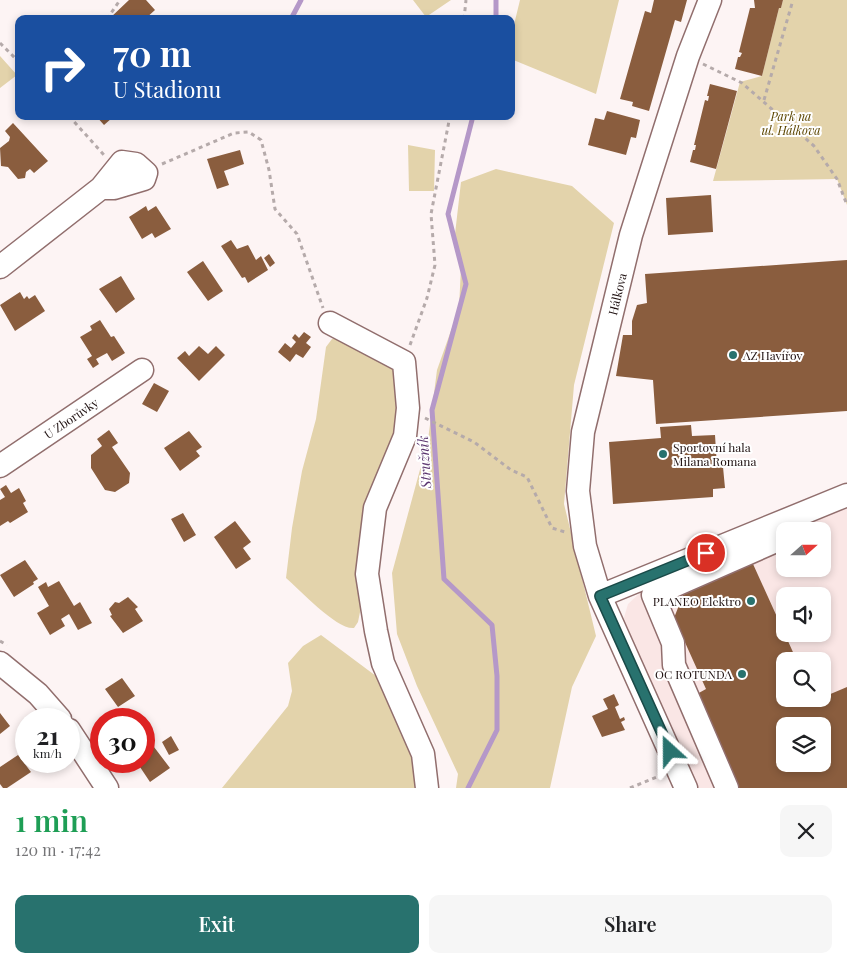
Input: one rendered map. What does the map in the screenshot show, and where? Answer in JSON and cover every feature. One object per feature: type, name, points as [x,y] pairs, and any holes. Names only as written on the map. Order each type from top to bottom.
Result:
[{"type":"street","name":"Hálkova","points":[[682,778],[600,596],[585,546],[578,491],[583,432],[631,235],[688,56],[710,0]]},
{"type":"street","points":[[0,267],[101,188],[115,168],[122,162],[136,164],[146,173],[144,179],[114,188],[101,188]]},
{"type":"street","points":[[330,323],[404,362],[408,408],[405,436],[375,508],[367,574],[376,631],[384,663],[423,754],[427,788]]},
{"type":"street","name":"U Zborůvky","points":[[0,466],[142,370]]},
{"type":"street","points":[[810,522],[847,496]]},
{"type":"street","points":[[600,596],[847,496]]},
{"type":"street","points":[[727,788],[674,665],[673,643],[653,595],[776,541]]},
{"type":"street","points":[[0,663],[38,694],[50,708]]},
{"type":"street","points":[[80,747],[107,788]]},
{"type":"path","points":[[110,15],[120,0]]},
{"type":"path","points":[[464,15],[466,0]]},
{"type":"path","points":[[764,100],[793,0]]},
{"type":"path","points":[[0,43],[15,58]]},
{"type":"path","points":[[688,56],[742,83],[764,100],[814,146],[837,179],[847,204]]},
{"type":"path","points":[[73,120],[115,168]]},
{"type":"path","points":[[404,362],[427,298],[435,265],[431,214],[449,120]]},
{"type":"path","points":[[146,173],[164,162],[234,133],[249,132],[261,140],[270,170],[274,209],[297,234],[310,268],[317,295],[330,323]]},
{"type":"path","points":[[428,420],[474,442],[511,470],[527,477],[552,528],[565,532],[585,546]]},
{"type":"path","points":[[630,788],[682,778]]},
{"type":"shaded area","points":[[847,504],[847,788],[696,788],[623,621],[628,604],[641,592],[776,536],[776,578],[831,578],[831,522],[806,522]]},
{"type":"green space","points":[[413,0],[451,0],[429,15],[424,15]]},
{"type":"green space","points":[[520,0],[619,0],[596,94],[515,61],[515,21]]},
{"type":"green space","name":"Park na ul. Hálkova","points":[[783,0],[847,0],[847,205],[837,179],[713,181],[740,82],[762,76],[779,8],[781,8]]},
{"type":"green space","points":[[0,56],[15,73],[15,77],[0,88]]},
{"type":"green space","points":[[408,145],[435,150],[434,191],[409,191]]},
{"type":"green space","points":[[496,169],[572,186],[614,223],[574,385],[564,504],[596,636],[572,687],[550,788],[456,788],[458,774],[417,686],[397,634],[392,573],[428,440],[437,370],[459,308],[461,267],[455,234],[461,182]]},
{"type":"green space","points":[[338,337],[394,366],[406,384],[358,622],[354,628],[338,623],[309,600],[286,578],[292,528],[302,471],[316,419],[326,347],[332,339]]},
{"type":"green space","points":[[321,635],[380,679],[420,762],[417,788],[222,788],[288,706],[292,691],[288,663],[303,646]]},
{"type":"building","points":[[129,0],[146,0],[155,10],[149,15],[113,15]]},
{"type":"building","points":[[654,0],[687,0],[681,22],[675,20],[649,111],[632,106],[633,102],[620,99],[645,11],[651,13]]},
{"type":"building","points":[[754,0],[783,0],[781,8],[779,8],[762,76],[735,69],[738,57],[742,53],[739,52],[750,8],[755,8]]},
{"type":"building","points":[[710,84],[737,91],[716,169],[690,162],[693,150],[695,150],[696,145],[694,145],[705,100],[708,101],[709,96],[707,96]]},
{"type":"building","points":[[607,111],[640,120],[636,138],[631,137],[626,155],[588,145],[595,118],[604,120]]},
{"type":"building","points":[[100,120],[110,120],[104,125]]},
{"type":"building","points":[[13,123],[48,161],[34,173],[30,169],[26,172],[25,178],[18,179],[8,167],[1,166],[0,148],[9,141],[10,137],[5,131]]},
{"type":"building","points":[[240,150],[244,164],[224,171],[229,185],[217,189],[207,159]]},
{"type":"building","points":[[711,195],[713,232],[668,235],[666,198]]},
{"type":"building","points":[[146,206],[148,211],[156,206],[171,229],[155,238],[152,233],[142,239],[129,217]]},
{"type":"building","points":[[231,240],[237,249],[248,245],[256,260],[261,256],[268,270],[248,283],[245,277],[242,278],[221,246]]},
{"type":"building","points":[[269,254],[275,263],[270,267],[264,258]]},
{"type":"building","name":"AZ Havířov","points":[[847,260],[847,411],[656,424],[653,380],[616,376],[623,335],[632,335],[632,321],[637,305],[647,303],[645,274]]},
{"type":"building","points":[[203,261],[223,291],[208,301],[187,272]]},
{"type":"building","points":[[121,276],[135,299],[116,313],[99,289]]},
{"type":"building","points":[[20,292],[24,299],[27,296],[29,299],[35,295],[45,311],[15,331],[0,305]]},
{"type":"building","points":[[100,320],[125,353],[112,361],[107,353],[96,359],[99,364],[93,368],[87,359],[92,356],[80,337],[92,330],[90,326]]},
{"type":"building","points":[[304,332],[311,337],[306,343],[311,347],[303,358],[296,354],[290,362],[278,352],[285,343],[291,348],[296,342],[292,338],[295,334],[299,338]]},
{"type":"building","points":[[199,346],[208,354],[216,346],[225,355],[199,381],[177,358],[185,351],[189,356]]},
{"type":"building","points":[[154,383],[169,391],[157,412],[142,404]]},
{"type":"building","name":"Sportovní hala Milana Romana","points":[[691,425],[692,436],[715,435],[717,467],[723,467],[725,488],[713,489],[713,497],[613,504],[609,442],[661,438],[660,427]]},
{"type":"building","points":[[109,430],[118,443],[112,447],[130,473],[129,483],[115,492],[105,490],[91,468],[91,455],[102,446],[97,439]]},
{"type":"building","points":[[189,431],[202,447],[196,451],[200,456],[180,471],[164,448]]},
{"type":"building","points":[[6,485],[11,493],[19,488],[26,501],[23,503],[28,512],[10,523],[8,521],[0,526],[0,500],[5,497],[0,489]]},
{"type":"building","points":[[183,513],[196,535],[184,542],[171,519]]},
{"type":"building","points":[[235,521],[251,542],[243,548],[251,559],[236,569],[214,537]]},
{"type":"building","points":[[25,560],[38,579],[33,582],[34,584],[14,597],[0,575]]},
{"type":"building","name":"OC ROTUNDA","points":[[753,564],[776,615],[776,642],[788,642],[793,652],[776,652],[776,707],[831,707],[831,694],[847,687],[847,788],[739,788],[697,694],[706,689],[674,618],[683,595]]},
{"type":"building","points":[[59,581],[74,606],[80,602],[92,623],[78,630],[69,614],[61,619],[65,626],[50,635],[37,613],[49,606],[38,587],[46,582],[48,587]]},
{"type":"building","points":[[128,597],[138,607],[135,609],[143,621],[123,633],[110,616],[112,615],[109,609],[115,602],[119,603]]},
{"type":"building","points":[[122,678],[135,696],[118,707],[105,689]]},
{"type":"building","points":[[614,694],[619,705],[615,707],[620,719],[624,717],[625,720],[621,722],[625,730],[602,737],[592,716],[608,709],[603,699]]},
{"type":"building","points":[[0,713],[10,726],[0,734]]},
{"type":"building","points":[[171,736],[179,750],[169,755],[162,742]]},
{"type":"building","points":[[155,748],[170,768],[150,782],[144,773],[155,773]]},
{"type":"building","points":[[15,757],[15,773],[30,773],[7,788],[3,788],[0,784],[0,767]]},
{"type":"waterway","points":[[293,15],[301,0]]},
{"type":"waterway","name":"Stružník","points":[[496,0],[496,15]]},
{"type":"waterway","name":"Stružník","points":[[468,788],[497,730],[497,676],[492,625],[444,579],[432,410],[466,284],[448,214],[472,120]]},
{"type":"place","name":"AZ Havířov","points":[[733,355]]},
{"type":"place","name":"Sportovní hala Milana Romana","points":[[663,454]]},
{"type":"place","name":"PLANEO Elektro","points":[[751,601]]},
{"type":"place","name":"OC ROTUNDA","points":[[742,674]]},
{"type":"route","points":[[670,751],[600,596],[706,553]]}]
